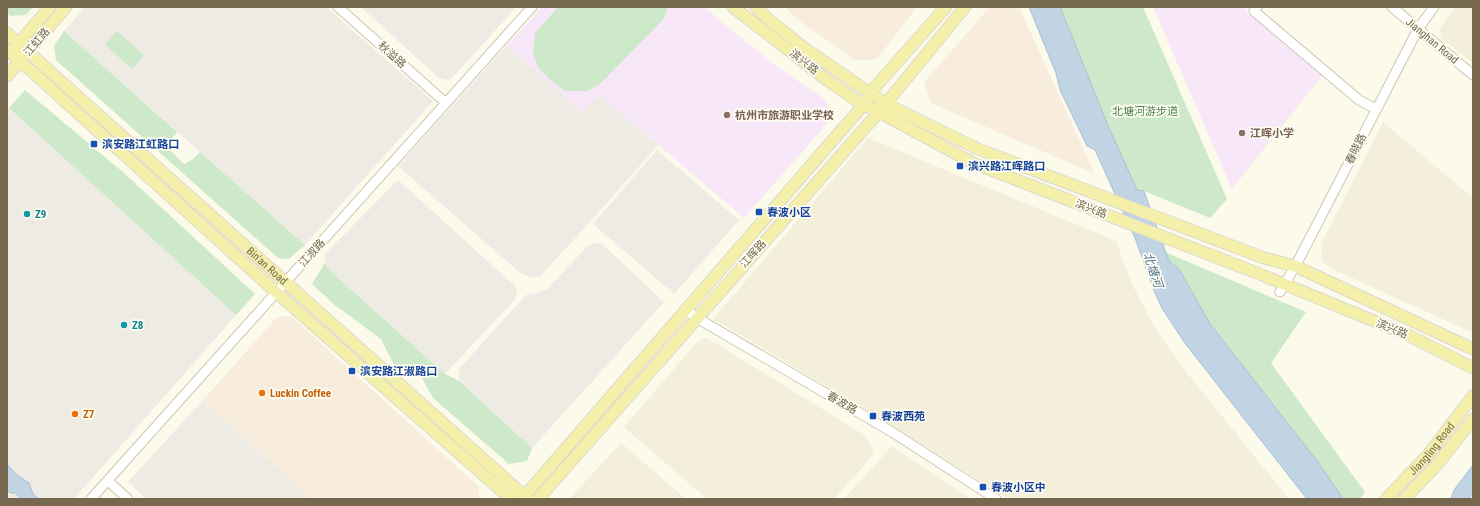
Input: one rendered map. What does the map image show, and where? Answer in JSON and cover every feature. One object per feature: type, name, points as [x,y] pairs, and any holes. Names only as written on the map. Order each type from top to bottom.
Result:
[{"type":"main road","name":"江虹路","points":[[8,53],[19,44],[50,7]]},
{"type":"main road","name":"江虹路","points":[[7,76],[66,7]]},
{"type":"main road","name":"滨兴路","points":[[733,7],[863,106],[882,108],[978,149],[1264,258],[1294,266],[1473,349]]},
{"type":"main road","name":"滨兴路","points":[[756,7],[802,47],[871,94],[882,108],[972,163],[1257,273],[1282,288],[1408,335],[1473,368]]},
{"type":"main road","name":"江晖路","points":[[525,498],[863,106],[876,86],[946,7]]},
{"type":"main road","name":"江晖路","points":[[538,499],[882,108],[965,7]]},
{"type":"main road","name":"Bin'an Road","points":[[7,33],[525,498]]},
{"type":"main road","name":"Bin'an Road","points":[[8,53],[21,61],[277,293],[511,499]]},
{"type":"main road","name":"Jiangling Road","points":[[1386,499],[1427,456],[1473,396]]},
{"type":"main road","name":"Jiangling Road","points":[[1404,499],[1437,465],[1473,419]]},
{"type":"street","name":"秋溢路","points":[[338,7],[446,103]]},
{"type":"street","name":"江淑路","points":[[91,499],[532,7]]},
{"type":"street","points":[[1257,7],[1254,10],[1260,16],[1359,100],[1376,109]]},
{"type":"street","name":"Jianghan Road","points":[[1392,7],[1473,75]]},
{"type":"street","name":"春晓路","points":[[1282,288],[1418,29],[1434,7]]},
{"type":"street","name":"春波路","points":[[686,310],[697,318],[892,432],[996,499]]},
{"type":"street","points":[[108,480],[128,499]]},
{"type":"shaded area","points":[[85,7],[326,7],[433,101],[305,245],[64,31]]},
{"type":"shaded area","points":[[361,7],[516,7],[455,75],[448,80],[439,78]]},
{"type":"shaded area","name":"杭州市旅游职业学校","points":[[542,7],[704,7],[772,63],[827,101],[831,119],[744,218],[600,95],[582,112],[507,45]]},
{"type":"shaded area","points":[[785,7],[917,7],[877,59],[855,60],[798,20]]},
{"type":"shaded area","points":[[990,7],[1019,7],[1095,174],[931,103],[924,82]]},
{"type":"shaded area","name":"江晖小学","points":[[1153,7],[1247,7],[1245,10],[1322,76],[1232,189]]},
{"type":"shaded area","points":[[1456,7],[1473,7],[1473,63],[1441,38],[1440,28]]},
{"type":"shaded area","points":[[507,45],[582,112],[600,95],[658,145],[540,276],[531,278],[519,272],[398,166]]},
{"type":"shaded area","points":[[9,108],[236,315],[74,499],[7,499],[7,109]]},
{"type":"shaded area","points":[[1383,122],[1473,198],[1473,333],[1330,268],[1322,261],[1321,244]]},
{"type":"shaded area","points":[[868,138],[1116,241],[1132,284],[1154,327],[1187,373],[1289,499],[1008,499],[884,420],[713,319]]},
{"type":"shaded area","points":[[657,150],[739,220],[674,294],[593,224]]},
{"type":"shaded area","points":[[398,180],[515,286],[517,292],[516,298],[445,374],[329,270],[325,263],[325,254]]},
{"type":"shaded area","points":[[595,243],[602,244],[664,302],[532,448],[459,381],[459,369],[526,295],[547,289],[588,246]]},
{"type":"shaded area","points":[[291,316],[479,487],[479,499],[311,499],[203,400],[277,317]]},
{"type":"shaded area","points":[[707,338],[866,436],[874,454],[834,499],[707,499],[624,427],[698,341]]},
{"type":"shaded area","points":[[203,400],[311,499],[146,499],[128,482]]},
{"type":"shaded area","points":[[621,443],[686,499],[569,499]]},
{"type":"shaded area","points":[[892,446],[971,499],[844,499]]},
{"type":"green space","points":[[7,7],[33,7],[26,15],[10,16],[7,13]]},
{"type":"green space","points":[[558,7],[668,7],[663,20],[600,84],[587,91],[565,91],[549,79],[538,67],[533,54],[535,33]]},
{"type":"green space","name":"北塘河游步道","points":[[1060,7],[1143,7],[1227,199],[1210,218],[1144,191],[1137,190],[1109,128]]},
{"type":"green space","points":[[64,31],[177,132],[169,142],[171,151],[184,164],[193,159],[200,152],[305,245],[289,259],[278,258],[56,60],[54,46]]},
{"type":"green space","points":[[117,31],[144,55],[132,69],[105,45]]},
{"type":"green space","points":[[25,90],[124,173],[255,294],[236,315],[9,108]]},
{"type":"green space","points":[[1165,252],[1306,312],[1271,363],[1365,492],[1360,499],[1343,499],[1318,462],[1210,324],[1179,269],[1169,261]]},
{"type":"green space","points":[[325,263],[329,270],[445,374],[459,381],[532,448],[527,461],[509,464],[433,398],[422,378],[394,365],[381,339],[336,306],[312,284]]},
{"type":"water","name":"北塘河","points":[[1029,7],[1060,7],[1109,128],[1137,190],[1144,191],[1169,261],[1179,269],[1210,324],[1318,462],[1343,499],[1307,499],[1184,342],[1162,308],[1135,238],[1095,150],[1087,146],[1060,90],[1056,73]]},
{"type":"water","points":[[7,464],[17,475],[29,483],[33,494],[39,499],[21,499],[16,493],[10,493],[7,490]]},
{"type":"water","points":[[1473,465],[1473,493],[1469,499],[1451,499],[1454,490]]},
{"type":"place","name":"杭州市旅游职业学校","points":[[727,115]]},
{"type":"place","name":"江晖小学","points":[[1242,133]]},
{"type":"place","name":"滨安路江虹路口","points":[[94,144]]},
{"type":"place","name":"滨兴路江晖路口","points":[[960,166]]},
{"type":"place","name":"春波小区","points":[[759,212]]},
{"type":"place","name":"Z9","points":[[27,214]]},
{"type":"place","name":"Z8","points":[[124,325]]},
{"type":"place","name":"滨安路江淑路口","points":[[352,371]]},
{"type":"place","name":"Luckin Coffee","points":[[262,393]]},
{"type":"place","name":"Z7","points":[[75,414]]},
{"type":"place","name":"春波西苑","points":[[873,416]]},
{"type":"place","name":"春波小区中","points":[[983,487]]}]
